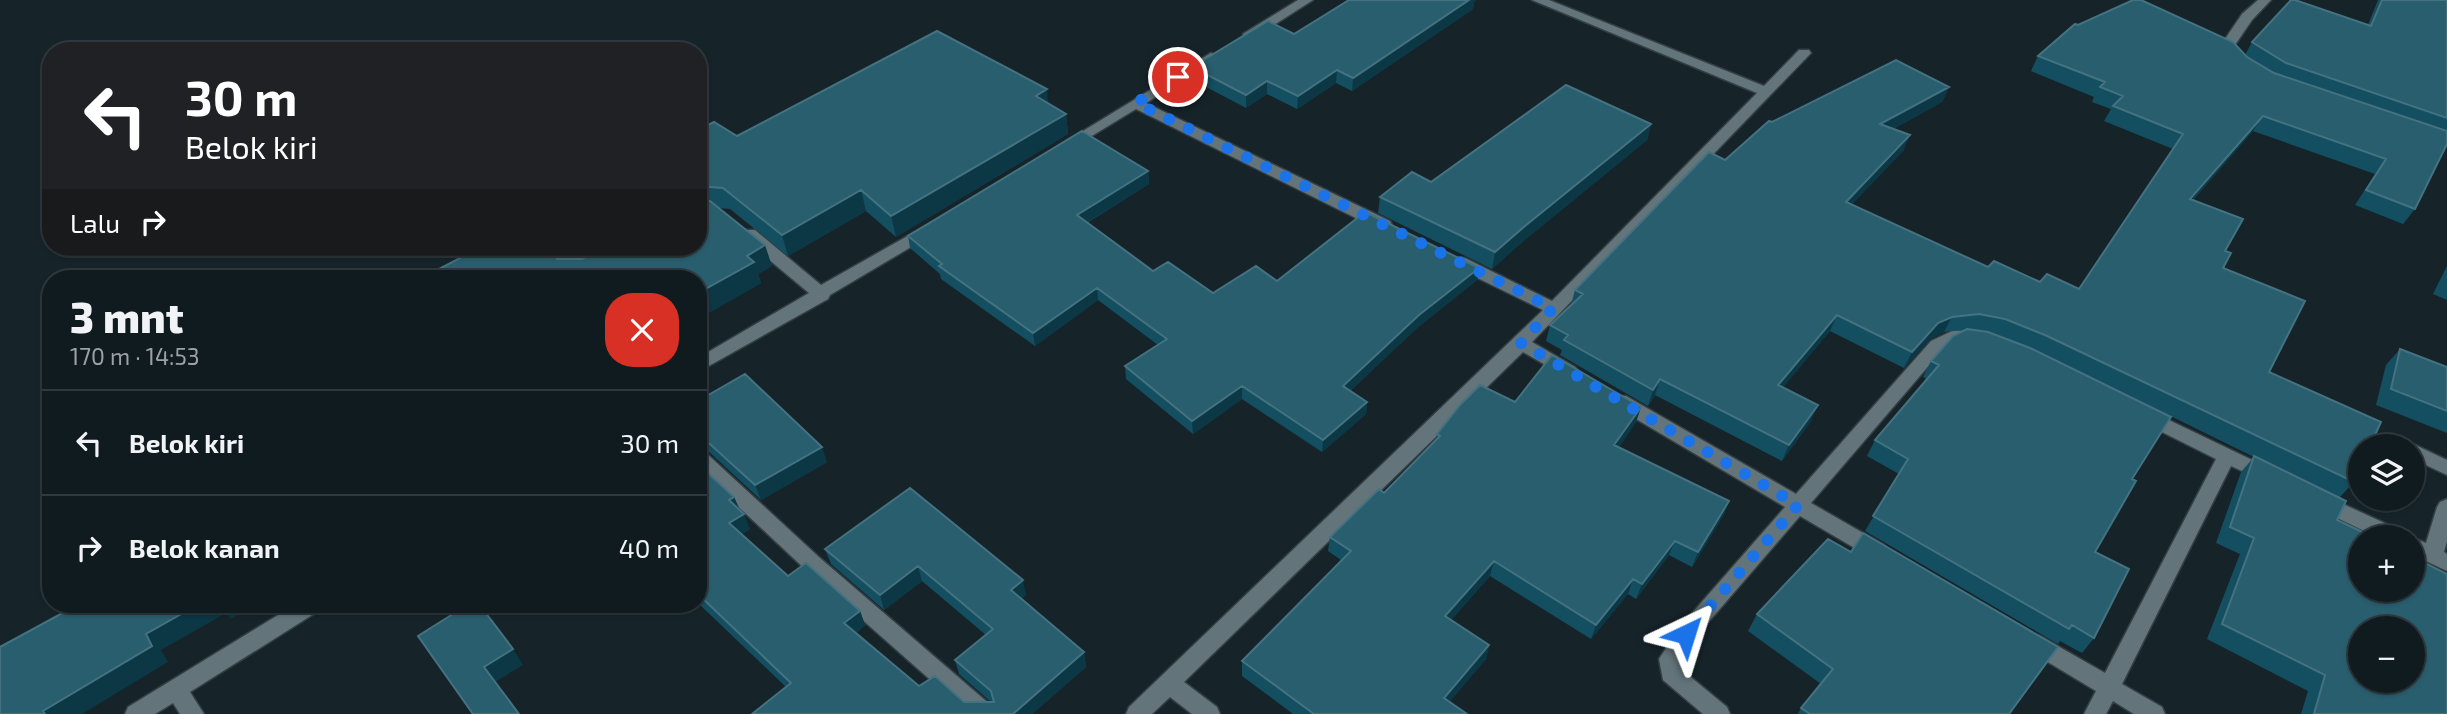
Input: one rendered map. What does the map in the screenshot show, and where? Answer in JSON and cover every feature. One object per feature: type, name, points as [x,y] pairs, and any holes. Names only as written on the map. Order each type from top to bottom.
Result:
[{"type":"street","points":[[1054,152],[1307,0]]},
{"type":"street","points":[[1538,0],[1766,92]]},
{"type":"street","points":[[2250,72],[2233,57],[2228,45],[2247,17],[2265,0]]},
{"type":"street","points":[[1137,714],[1521,343],[1804,53]]},
{"type":"street","points":[[1136,103],[1394,230]]},
{"type":"street","points":[[732,222],[822,295]]},
{"type":"street","points":[[707,361],[822,295],[938,223]]},
{"type":"street","points":[[1443,254],[1553,308]]},
{"type":"street","points":[[1719,714],[1671,673],[1670,659],[1686,634],[1944,339],[1967,336],[1996,345]]},
{"type":"street","points":[[1521,343],[1581,378]]},
{"type":"street","points":[[1605,392],[1894,561]]},
{"type":"street","points":[[2128,407],[2370,525]]},
{"type":"street","points":[[2095,714],[2227,456]]},
{"type":"street","points":[[2425,457],[2447,468]]},
{"type":"street","points":[[707,465],[813,564],[985,714]]},
{"type":"street","points":[[2440,559],[2447,507]]},
{"type":"street","points":[[135,714],[298,613]]},
{"type":"street","points":[[2014,631],[2154,714]]},
{"type":"street","points":[[1170,684],[1209,714]]},
{"type":"street","points":[[176,689],[193,714]]},
{"type":"building","points":[[1349,0],[1469,0],[1353,78],[1337,70],[1298,96],[1267,81],[1246,95],[1192,67],[1268,21],[1294,34]]},
{"type":"building","points":[[2133,0],[2141,0],[2233,42],[2247,57],[2274,73],[2447,131],[2447,144],[2415,209],[2366,190],[2386,159],[2263,116],[2190,199],[2243,219],[2225,251],[2231,253],[2223,268],[2305,301],[2269,372],[2381,422],[2376,434],[2348,434],[2348,479],[2045,335],[2005,319],[1979,314],[1952,317],[1938,323],[1912,352],[1837,315],[1778,385],[1818,405],[1789,445],[1660,379],[1653,390],[1564,340],[1568,335],[1550,325],[1583,294],[1575,290],[1709,152],[1725,160],[1769,121],[1772,122],[1896,60],[1949,87],[1880,124],[1910,135],[1846,202],[1988,267],[1994,261],[2040,282],[2047,274],[2079,289],[2183,134],[2113,106],[2123,96],[2100,87],[2105,82],[2038,56],[2075,24]]},
{"type":"building","points":[[2291,0],[2371,26],[2382,0],[2447,0],[2447,118],[2286,63],[2252,42]]},
{"type":"building","points":[[937,31],[1047,89],[1036,96],[1066,114],[891,216],[861,190],[782,235],[723,188],[707,187],[707,126],[714,122],[737,136]]},
{"type":"building","points":[[1566,85],[1651,124],[1495,252],[1380,197],[1412,172],[1431,182]]},
{"type":"building","points":[[1082,131],[1148,171],[1077,215],[1153,271],[1168,262],[1213,293],[1256,266],[1277,281],[1365,212],[1479,268],[1419,315],[1343,386],[1367,402],[1323,440],[1242,386],[1192,421],[1125,366],[1167,339],[1097,288],[1033,333],[939,266],[942,264],[908,236]]},
{"type":"building","points":[[707,201],[765,245],[747,256],[754,262],[707,288],[707,270],[437,270],[464,256],[558,256],[557,259],[582,259],[588,256],[707,256]]},
{"type":"building","points":[[1967,329],[1988,332],[2030,348],[2171,417],[2132,479],[2136,481],[2095,552],[2129,569],[2094,638],[2072,625],[2069,629],[1873,516],[1908,459],[1875,440],[1939,365],[1931,361],[1953,336]]},
{"type":"building","points":[[2400,349],[2447,367],[2447,411],[2391,389]]},
{"type":"building","points":[[1552,355],[1641,407],[1614,445],[1729,501],[1698,552],[1675,541],[1642,584],[1633,579],[1596,625],[1494,561],[1445,616],[1489,645],[1444,698],[1467,714],[1314,714],[1242,661],[1351,551],[1330,537],[1379,489],[1384,493],[1440,436],[1437,434],[1480,385],[1515,402]]},
{"type":"building","points":[[745,374],[822,447],[755,485],[707,441],[707,396]]},
{"type":"building","points":[[2254,456],[2346,501],[2337,520],[2348,525],[2348,602],[2425,602],[2425,563],[2447,574],[2447,714],[2314,714],[2325,675],[2222,624],[2254,538],[2230,527]]},
{"type":"building","points":[[707,472],[734,497],[729,500],[744,514],[729,523],[788,576],[806,563],[860,611],[844,623],[919,686],[935,676],[964,702],[994,702],[991,691],[955,660],[993,629],[918,566],[880,595],[825,549],[910,488],[1023,580],[1011,590],[1084,652],[1013,714],[752,714],[791,683],[707,603]]},
{"type":"building","points":[[1863,533],[2058,647],[2009,714],[1810,714],[1801,708],[1833,669],[1757,614],[1828,539],[1851,552]]},
{"type":"building","points":[[62,613],[183,613],[146,634],[152,646],[43,711],[45,714],[0,714],[0,647]]},
{"type":"building","points":[[455,613],[486,613],[513,649],[484,667],[519,714],[473,714],[418,636]]},
{"type":"route","points":[[1178,77],[1136,103],[1553,308],[1521,343],[1798,505],[1686,634]]}]
